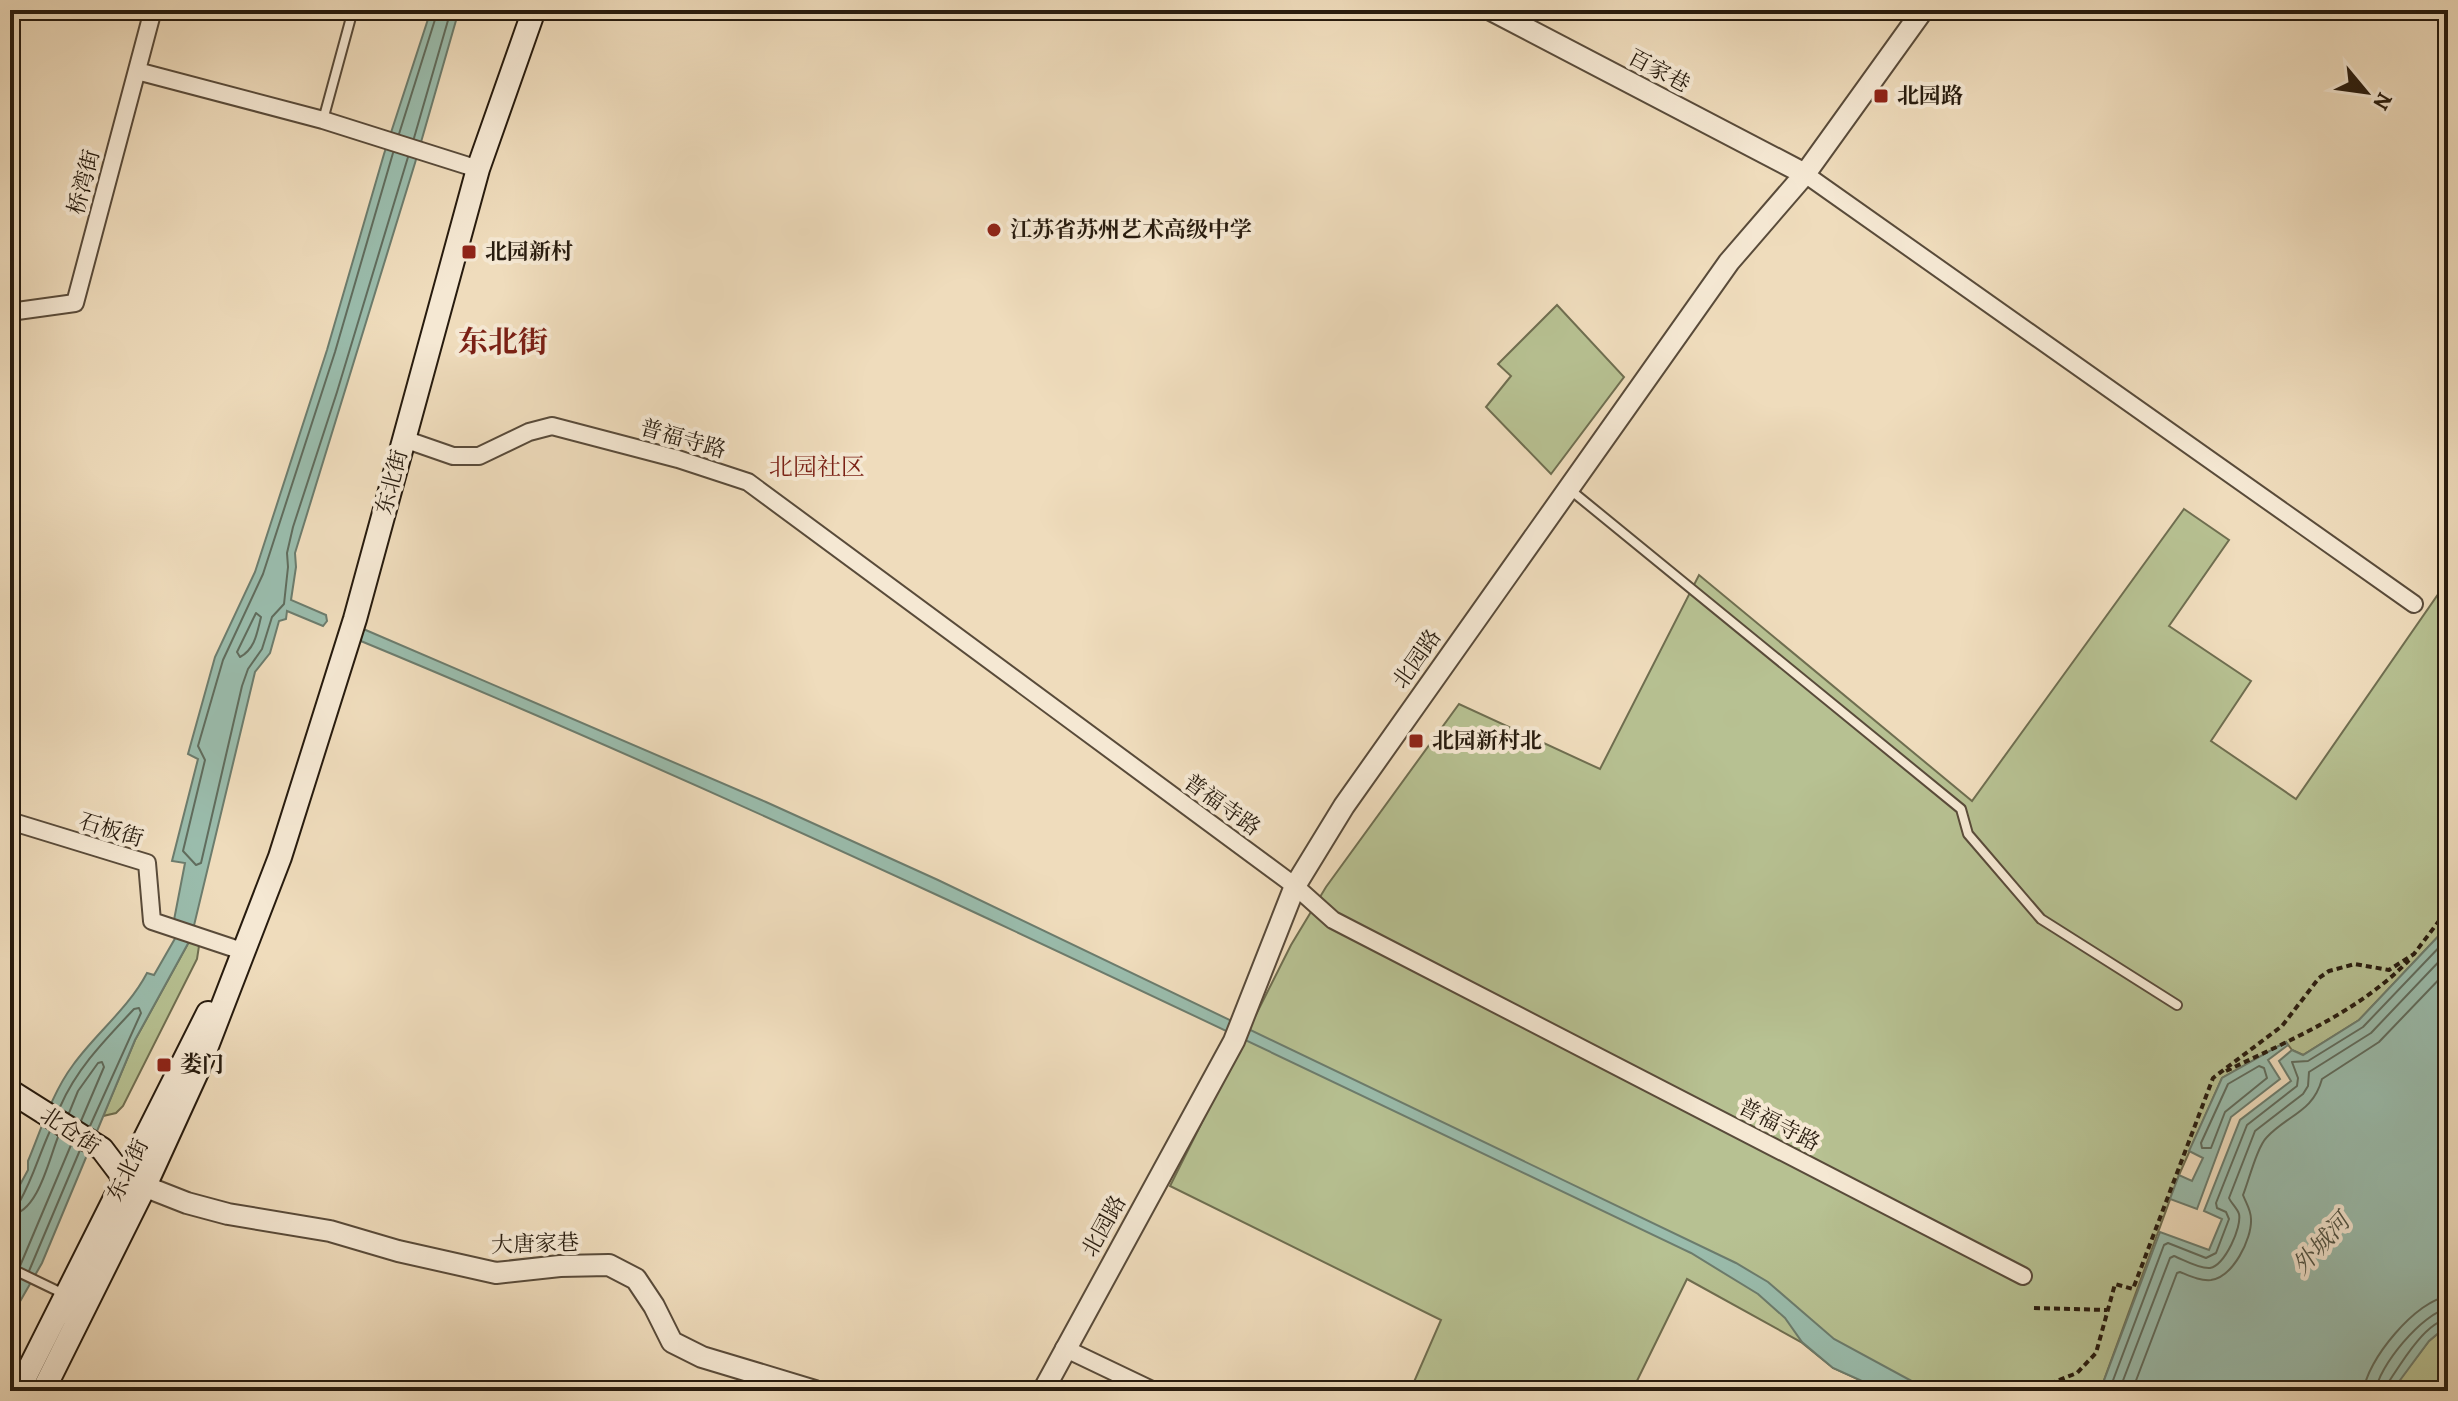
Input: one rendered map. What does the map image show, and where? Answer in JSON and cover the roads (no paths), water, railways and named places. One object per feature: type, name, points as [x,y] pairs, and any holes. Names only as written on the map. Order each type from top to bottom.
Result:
[{"type":"main road","name":"东北街","points":[[18,1391],[40,1379],[134,1183],[193,1040],[242,951],[280,857],[355,619],[478,169],[534,10]]},
{"type":"main road","name":"北仓街","points":[[10,1091],[102,1149],[134,1183]]},
{"type":"main road","name":"东北街","points":[[40,1379],[67,1295],[134,1183]]},
{"type":"street","name":"桥湾街","points":[[10,312],[75,303],[153,10]]},
{"type":"street","name":"百家巷","points":[[1491,10],[1805,174]]},
{"type":"street","name":"北园路","points":[[1043,1391],[1239,1032],[1295,886],[1351,795],[1729,262],[1805,174],[1923,10]]},
{"type":"street","points":[[137,71],[323,120],[478,169]]},
{"type":"street","points":[[1805,174],[2414,604]]},
{"type":"street","name":"普福寺路","points":[[404,439],[453,456],[479,456],[529,432],[552,426],[678,459],[748,482],[1295,886],[1333,920],[2023,1276]]},
{"type":"street","name":"石板街","points":[[10,821],[147,863],[152,921],[242,951]]},
{"type":"street","name":"大唐家巷","points":[[134,1183],[228,1214],[330,1231],[398,1251],[496,1273],[560,1266],[609,1265],[636,1279],[672,1342],[702,1357],[815,1391]]},
{"type":"street","points":[[1064,1348],[1154,1391]]},
{"type":"lane","points":[[323,120],[353,10]]},
{"type":"lane","points":[[1568,488],[1961,809],[1968,834],[2041,919],[2177,1005]]},
{"type":"lane","points":[[10,1268],[67,1295]]},
{"type":"water","points":[[431,10],[459,10],[295,553],[291,600],[326,615],[327,621],[323,626],[287,611],[286,619],[279,621],[270,653],[255,672],[191,938],[135,1040],[42,1263],[10,1319],[10,1203],[28,1170],[28,1161],[48,1112],[73,1065],[131,998],[147,973],[154,975],[177,935],[174,920],[185,863],[172,861],[198,759],[188,754],[215,657],[255,572]]},
{"type":"water","points":[[361,628],[766,802],[938,880],[1736,1263],[1768,1282],[1834,1339],[1930,1391],[1884,1391],[1833,1368],[1802,1342],[1785,1318],[1758,1294],[1691,1253],[1194,1015],[860,860],[525,710],[356,639]]},
{"type":"water","name":"外城河","points":[[2448,926],[2448,1325],[2429,1341],[2392,1391],[2100,1391],[2160,1232],[2209,1250],[2222,1219],[2204,1211],[2240,1120],[2291,1081],[2279,1061],[2292,1050],[2303,1055],[2359,1020]]},
{"type":"water","points":[[2286,1042],[2288,1045],[2268,1060],[2280,1079],[2231,1117],[2197,1209],[2170,1199],[2179,1175],[2192,1181],[2203,1158],[2189,1151],[2222,1078]]},
{"type":"place","name":"北园路","points":[[1881,96]]},
{"type":"place","name":"江苏省苏州艺术高级中学","points":[[994,230]]},
{"type":"place","name":"北园新村","points":[[469,252]]},
{"type":"place","name":"北园新村北","points":[[1416,741]]},
{"type":"place","name":"娄门","points":[[164,1065]]},
{"type":"district","name":"东北街","points":[[503,342]]},
{"type":"district","name":"北园社区","points":[[817,467]]}]
